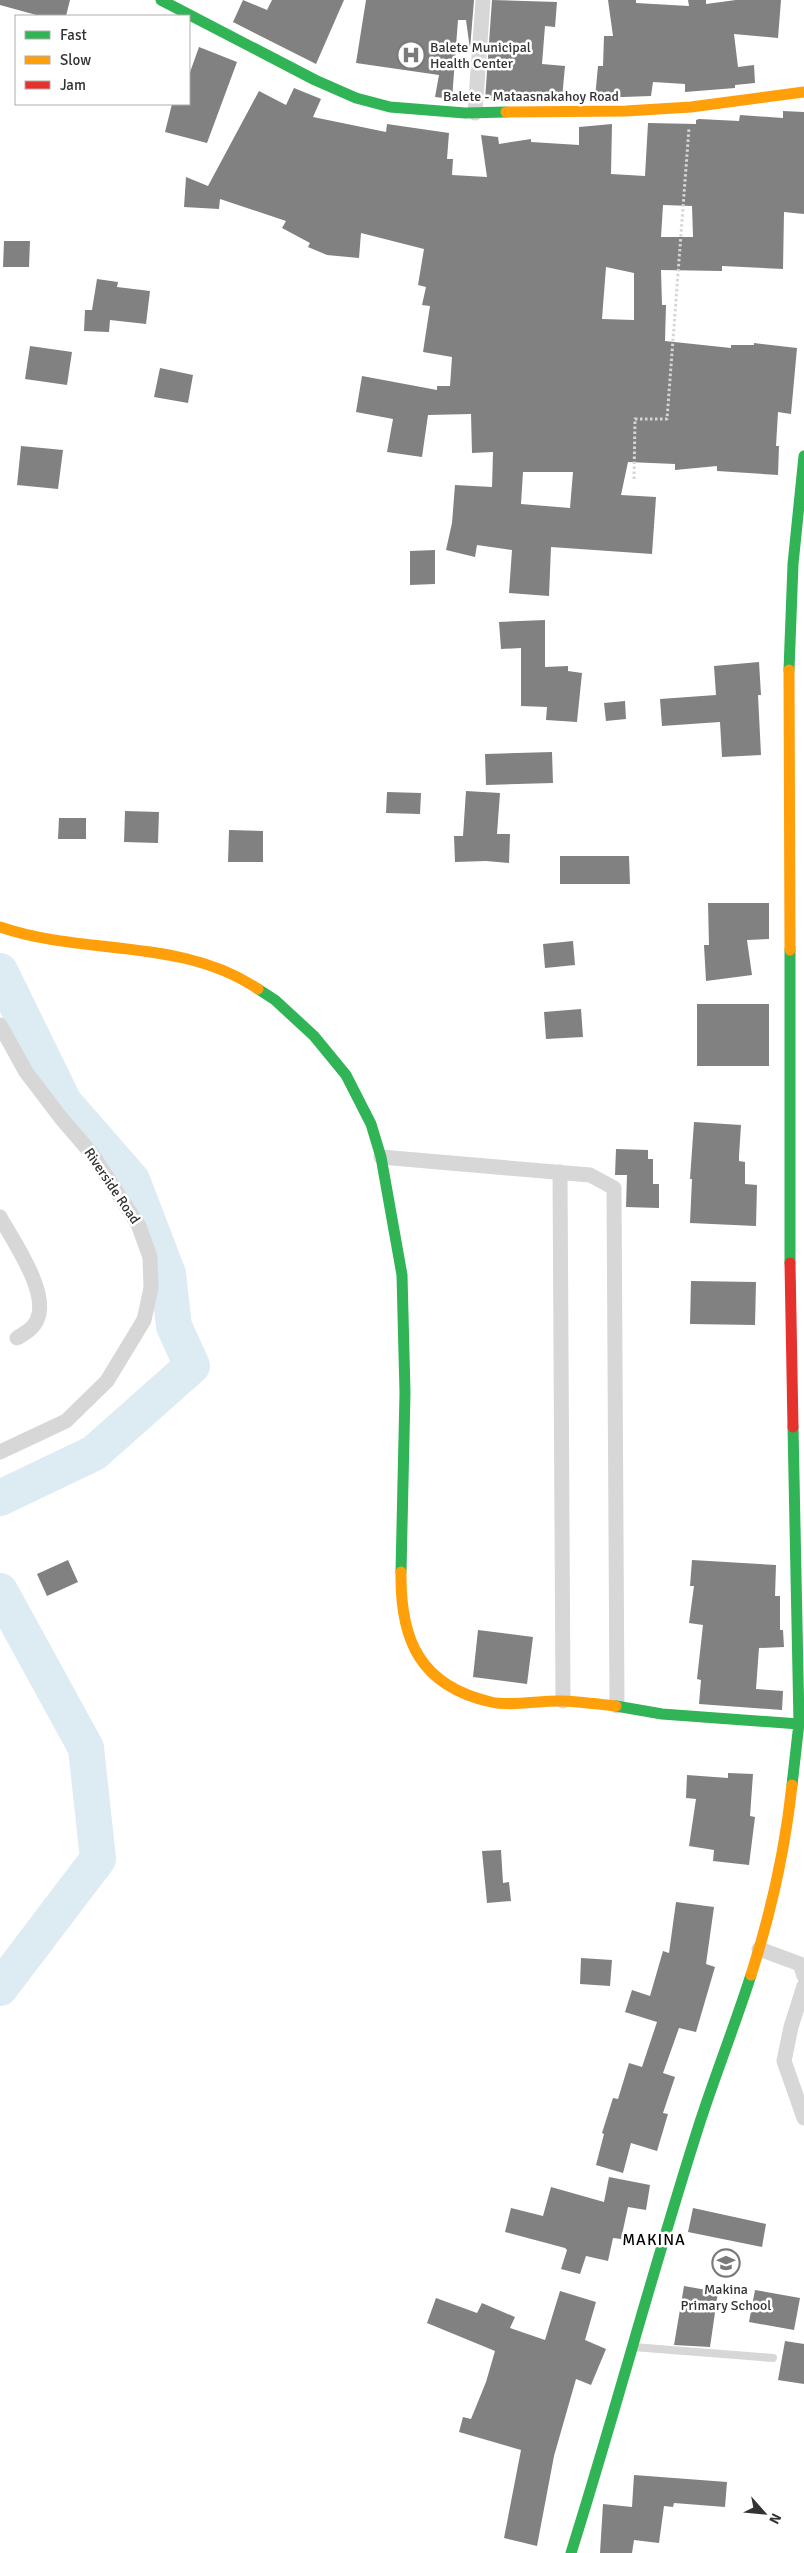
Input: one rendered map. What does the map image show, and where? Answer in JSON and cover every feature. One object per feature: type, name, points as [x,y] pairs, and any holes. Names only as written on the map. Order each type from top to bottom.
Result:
[{"type":"main road","name":"Balete - Mataasnakahoy Road","points":[[161,0],[356,98],[390,106],[475,113],[691,107],[804,92]]},
{"type":"main road","points":[[572,2553],[632,2346],[701,2120],[734,2029],[759,1949],[777,1881],[788,1826],[799,1724],[790,1247],[793,987],[789,643],[793,564],[804,456]]},
{"type":"main road","points":[[0,927],[29,937],[172,954],[204,962],[254,986],[300,1022],[346,1075],[371,1124],[381,1157],[402,1274],[405,1393],[401,1594],[409,1638],[426,1669],[440,1682],[473,1698],[492,1703],[563,1701],[617,1706],[662,1714],[799,1724]]},
{"type":"street","points":[[475,113],[483,0]]},
{"type":"street","name":"Riverside Road","points":[[0,1025],[26,1072],[60,1118],[92,1154],[139,1226],[150,1257],[150,1288],[144,1320],[107,1381],[66,1421],[0,1452]]},
{"type":"street","points":[[381,1157],[590,1175],[614,1188],[617,1706]]},
{"type":"street","points":[[560,1172],[563,1701]]},
{"type":"street","points":[[0,1217],[22,1258],[40,1298],[38,1318],[34,1326],[17,1338]]},
{"type":"street","points":[[759,1949],[800,1964],[804,1976]]},
{"type":"street","points":[[804,1986],[791,2027],[784,2062],[804,2118]]},
{"type":"lane","points":[[632,2346],[773,2358]]},
{"type":"path","points":[[634,479],[635,419],[667,419],[691,107]]},
{"type":"building","points":[[0,0],[70,0],[66,15],[36,15],[0,5]]},
{"type":"building","points":[[243,0],[267,10],[272,0],[344,0],[316,64],[233,22]]},
{"type":"building","points":[[366,0],[474,0],[470,49],[466,20],[458,20],[452,99],[435,97],[439,75],[356,63]]},
{"type":"building","points":[[492,0],[557,2],[555,27],[545,26],[542,64],[565,66],[562,99],[485,100]]},
{"type":"building","points":[[608,0],[636,0],[636,3],[689,6],[688,0],[706,0],[706,4],[736,0],[781,0],[778,38],[734,34],[738,67],[754,65],[755,83],[735,85],[735,88],[685,92],[685,84],[653,82],[651,96],[595,98],[598,66],[603,66],[604,36],[613,36]]},
{"type":"building","points":[[199,47],[237,62],[207,143],[165,132],[172,105],[190,105],[190,72]]},
{"type":"building","points":[[294,88],[321,99],[313,117],[386,132],[387,124],[449,133],[447,159],[453,159],[452,175],[487,177],[481,135],[498,137],[499,144],[531,139],[531,142],[579,145],[579,127],[612,124],[611,174],[645,176],[648,123],[696,124],[696,120],[699,119],[739,121],[740,115],[783,118],[783,111],[804,112],[804,214],[784,212],[783,269],[722,266],[722,271],[661,270],[662,305],[666,305],[665,341],[731,348],[731,345],[754,345],[754,343],[797,348],[791,414],[778,412],[776,446],[779,446],[778,475],[717,471],[717,466],[675,470],[675,464],[628,462],[621,495],[656,497],[652,554],[551,547],[549,596],[509,593],[512,550],[477,545],[475,557],[446,550],[452,523],[455,485],[492,487],[493,452],[472,453],[471,414],[428,415],[422,457],[387,452],[393,419],[356,412],[362,376],[437,390],[437,386],[450,386],[452,357],[423,352],[430,306],[422,305],[426,287],[418,285],[424,249],[361,233],[359,258],[327,255],[308,247],[310,243],[282,228],[286,221],[220,199],[219,209],[184,207],[186,177],[208,186],[259,91],[286,105]],"holes":[[[663,205],[692,206],[693,237],[661,237]],[[606,267],[634,273],[634,320],[602,319]],[[523,472],[573,472],[570,508],[521,504]]]},
{"type":"building","points":[[4,241],[30,241],[29,267],[3,267]]},
{"type":"building","points":[[97,279],[118,282],[117,287],[150,291],[146,324],[110,320],[109,332],[84,331],[85,310],[92,310]]},
{"type":"building","points":[[30,346],[72,352],[67,385],[25,379]]},
{"type":"building","points":[[160,368],[193,375],[188,403],[154,397]]},
{"type":"building","points":[[21,446],[63,450],[58,489],[17,485]]},
{"type":"building","points":[[435,550],[435,584],[410,585],[410,551]]},
{"type":"building","points":[[545,620],[545,667],[568,666],[568,671],[582,673],[577,722],[546,720],[547,707],[521,706],[521,648],[501,649],[499,622]]},
{"type":"building","points":[[759,662],[761,695],[758,695],[761,755],[722,757],[720,722],[662,726],[660,699],[716,695],[714,666]]},
{"type":"building","points":[[625,701],[626,719],[606,721],[604,703]]},
{"type":"building","points":[[552,752],[553,783],[486,785],[485,754]]},
{"type":"building","points":[[466,791],[500,793],[497,834],[510,834],[509,863],[486,861],[455,862],[454,836],[463,836]]},
{"type":"building","points":[[387,792],[421,793],[420,814],[386,813]]},
{"type":"building","points":[[125,811],[159,812],[158,843],[124,842]]},
{"type":"building","points":[[59,818],[86,818],[86,839],[58,839]]},
{"type":"building","points":[[229,830],[263,831],[263,862],[228,862]]},
{"type":"building","points":[[560,856],[629,856],[630,884],[560,884]]},
{"type":"building","points":[[708,903],[769,903],[769,939],[747,940],[752,975],[706,981],[704,945],[709,945]]},
{"type":"building","points":[[573,941],[575,965],[545,968],[543,944]]},
{"type":"building","points":[[697,1004],[769,1004],[769,1066],[697,1066]]},
{"type":"building","points":[[581,1009],[583,1037],[546,1039],[544,1012]]},
{"type":"building","points":[[694,1122],[741,1125],[739,1161],[745,1162],[745,1184],[757,1185],[756,1226],[690,1223],[692,1179],[690,1179]]},
{"type":"building","points":[[616,1149],[648,1150],[648,1159],[653,1159],[653,1184],[659,1184],[659,1208],[626,1207],[627,1175],[615,1175]]},
{"type":"building","points":[[691,1281],[756,1282],[755,1325],[690,1324]]},
{"type":"building","points":[[68,1560],[78,1582],[47,1596],[37,1574]]},
{"type":"building","points":[[692,1560],[776,1565],[775,1596],[780,1596],[780,1630],[783,1630],[784,1647],[759,1648],[756,1689],[783,1691],[782,1710],[699,1704],[701,1680],[697,1679],[703,1625],[689,1623],[694,1586],[690,1586]]},
{"type":"building","points":[[478,1630],[533,1637],[527,1684],[473,1677]]},
{"type":"building","points":[[728,1773],[753,1774],[750,1816],[755,1817],[749,1865],[713,1861],[714,1850],[689,1846],[696,1799],[686,1798],[687,1775],[728,1778]]},
{"type":"building","points":[[501,1850],[503,1883],[509,1882],[511,1901],[487,1903],[482,1851]]},
{"type":"building","points":[[676,1902],[714,1907],[706,1964],[715,1967],[696,2032],[679,2028],[663,2073],[675,2077],[663,2113],[668,2114],[657,2151],[631,2143],[623,2173],[596,2165],[604,2134],[602,2133],[613,2098],[618,2099],[629,2063],[642,2067],[657,2022],[625,2012],[632,1990],[650,1996],[663,1951],[669,1953]]},
{"type":"building","points":[[581,1958],[612,1960],[610,1986],[580,1984]]},
{"type":"building","points":[[609,2177],[650,2185],[646,2210],[628,2207],[621,2239],[613,2238],[608,2261],[586,2256],[580,2274],[561,2269],[567,2250],[565,2248],[505,2232],[511,2208],[543,2216],[551,2187],[604,2202]]},
{"type":"building","points":[[693,2208],[766,2224],[762,2247],[688,2232]]},
{"type":"building","points":[[684,2286],[718,2292],[710,2347],[674,2345]]},
{"type":"building","points":[[755,2290],[800,2298],[794,2330],[749,2322]]},
{"type":"building","points":[[560,2291],[596,2302],[585,2340],[606,2349],[591,2385],[576,2379],[554,2456],[537,2546],[504,2538],[521,2450],[459,2432],[463,2417],[471,2419],[486,2382],[495,2351],[427,2323],[436,2298],[477,2313],[482,2303],[515,2317],[510,2328],[545,2340]]},
{"type":"building","points":[[785,2341],[804,2344],[804,2384],[778,2380]]},
{"type":"building","points":[[634,2475],[727,2482],[725,2507],[674,2503],[673,2507],[664,2506],[659,2543],[634,2540],[632,2553],[600,2553],[603,2504],[632,2507]]},
{"type":"waterway","points":[[0,971],[64,1102],[132,1180],[168,1274],[174,1326],[192,1366],[94,1453],[0,1498]]},
{"type":"waterway","points":[[0,1591],[86,1748],[98,1859],[0,1988]]},
{"type":"traffic: fast","points":[[161,0],[190,15]]},
{"type":"traffic: fast","points":[[190,15],[315,80],[356,98],[390,107],[465,113],[506,112]]},
{"type":"traffic: fast","points":[[789,670],[793,564],[804,456]]},
{"type":"traffic: fast","points":[[790,950],[790,1263]]},
{"type":"traffic: fast","points":[[258,989],[275,1000],[314,1036],[346,1075],[371,1124],[381,1157],[402,1275],[405,1393],[401,1572]]},
{"type":"traffic: fast","points":[[792,1785],[799,1723],[793,1427]]},
{"type":"traffic: fast","points":[[616,1706],[662,1714],[799,1724]]},
{"type":"traffic: fast","points":[[571,2553],[683,2176],[751,1975]]},
{"type":"traffic: slow","points":[[506,112],[626,111],[691,107],[804,92]]},
{"type":"traffic: slow","points":[[789,670],[790,950]]},
{"type":"traffic: slow","points":[[0,927],[32,936],[65,942],[132,949],[197,961],[228,973],[258,989]]},
{"type":"traffic: slow","points":[[401,1572],[405,1619],[410,1639],[419,1656],[431,1672],[447,1684],[467,1695],[491,1702],[517,1704],[563,1701],[616,1706]]},
{"type":"traffic: slow","points":[[751,1975],[776,1881],[792,1785]]},
{"type":"traffic: jam","points":[[790,1263],[793,1427]]},
{"type":"place","name":"Balete Municipal Health Center","points":[[411,55]]},
{"type":"place","name":"Makina Primary School","points":[[726,2263]]},
{"type":"district","name":"MAKINA","points":[[654,2240]]}]
